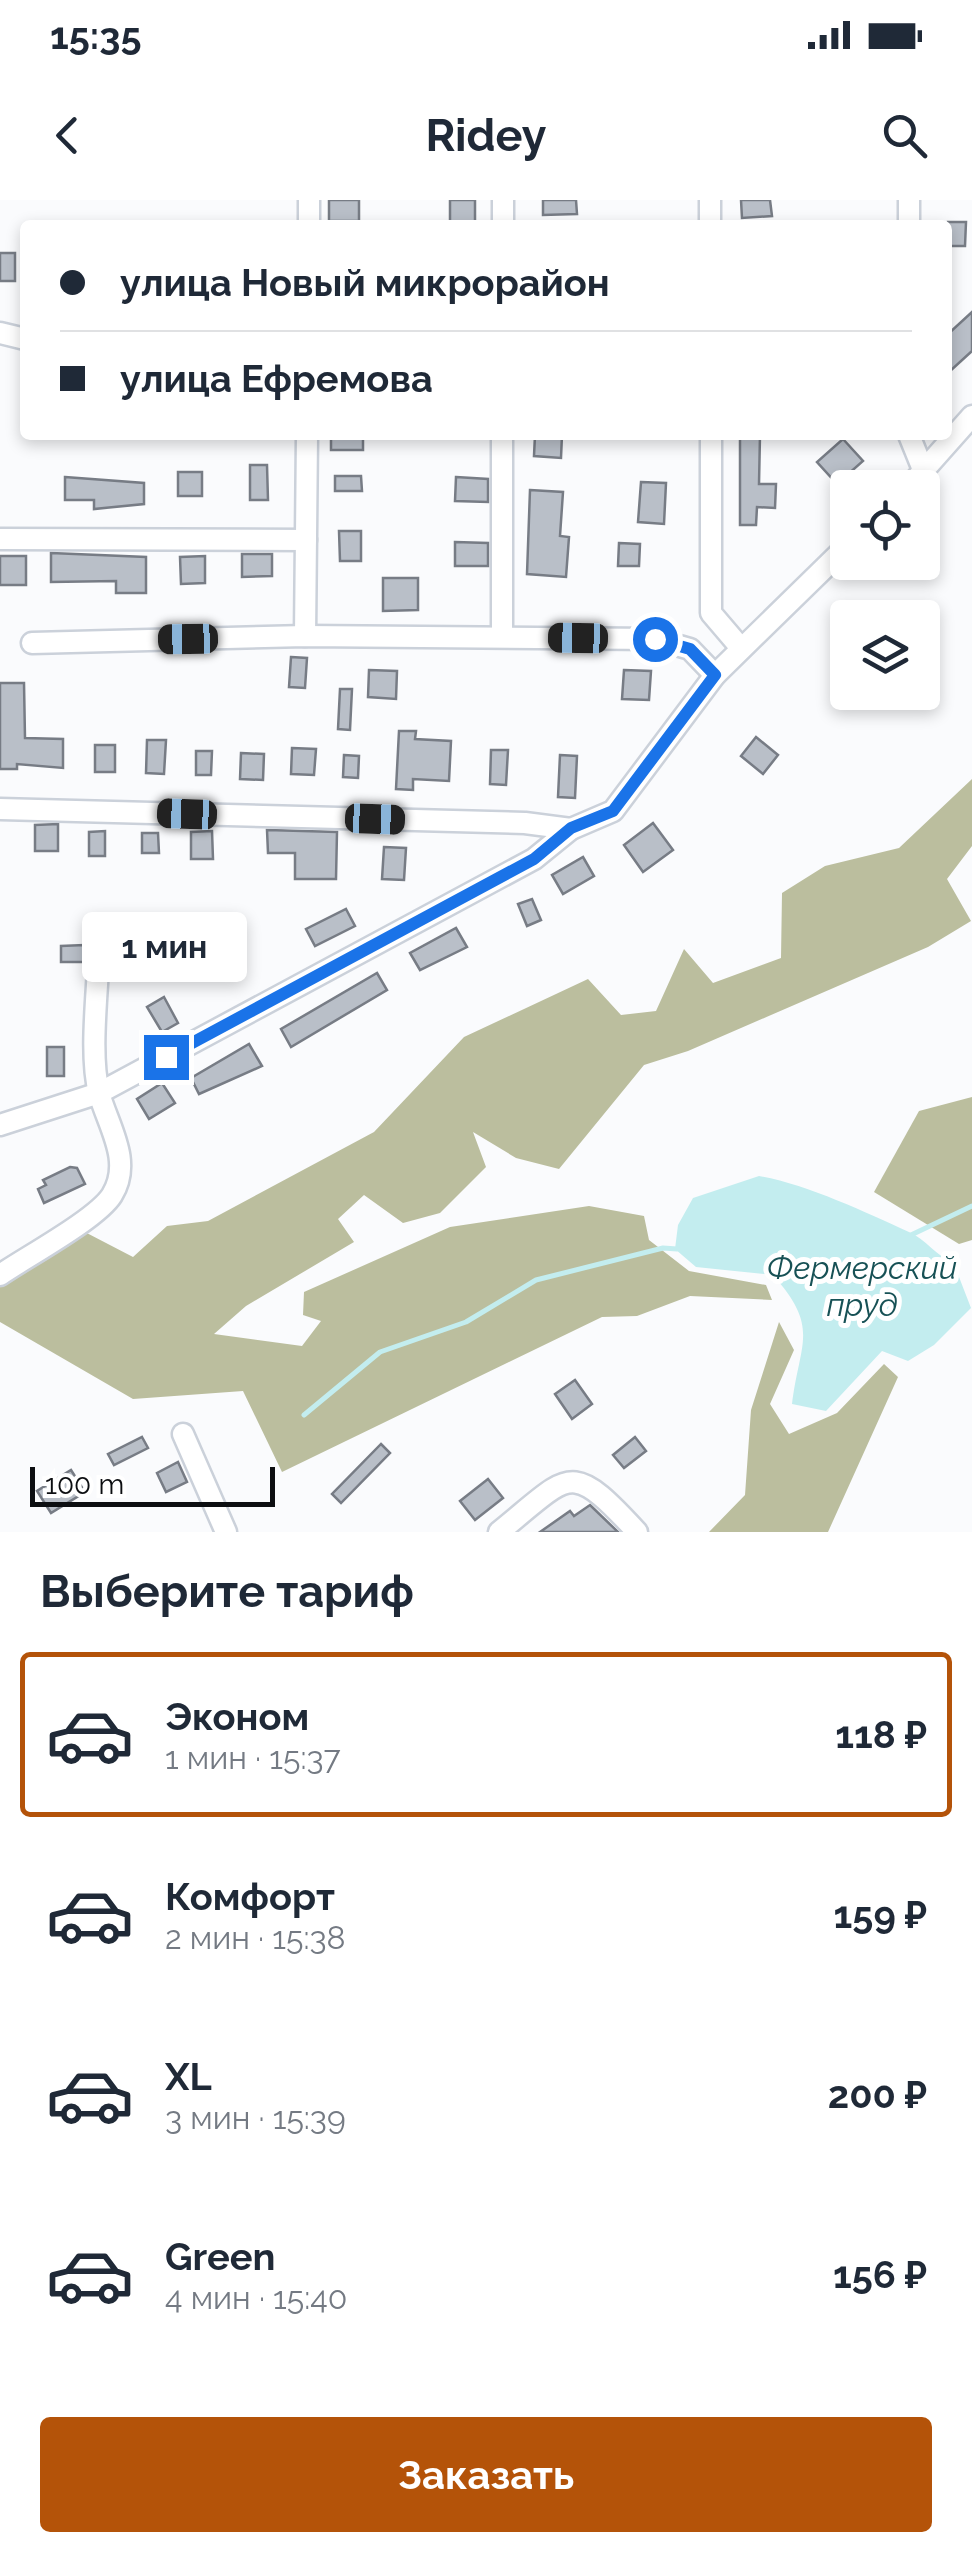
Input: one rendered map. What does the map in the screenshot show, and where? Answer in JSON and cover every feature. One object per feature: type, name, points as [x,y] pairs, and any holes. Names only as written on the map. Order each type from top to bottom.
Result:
[{"type":"street","points":[[952,439],[972,416]]},
{"type":"street","points":[[306,636],[307,440]]},
{"type":"street","points":[[502,440],[502,636]]},
{"type":"street","points":[[710,440],[711,613],[740,647]]},
{"type":"street","points":[[911,440],[923,470]]},
{"type":"street","points":[[926,470],[951,440]]},
{"type":"street","points":[[0,540],[306,540]]},
{"type":"street","points":[[0,1125],[99,1092],[534,859],[571,828],[613,811],[715,675],[830,562]]},
{"type":"street","points":[[32,643],[306,636],[655,639],[690,649],[715,675]]},
{"type":"street","points":[[0,809],[524,822],[571,828]]},
{"type":"street","points":[[0,1274],[97,1211],[112,1195],[119,1177],[120,1150],[99,1092],[99,947]]},
{"type":"street","points":[[183,1434],[226,1532]]},
{"type":"street","points":[[499,1532],[560,1483],[581,1480],[598,1489],[637,1532]]},
{"type":"green space","points":[[972,779],[972,846],[947,879],[971,921],[928,947],[688,1051],[644,1065],[559,1169],[516,1158],[473,1132],[486,1167],[440,1213],[403,1223],[364,1195],[338,1219],[354,1242],[246,1306],[214,1334],[302,1346],[321,1321],[303,1315],[304,1292],[450,1227],[589,1206],[644,1216],[649,1240],[689,1271],[766,1285],[772,1300],[690,1296],[637,1316],[602,1317],[282,1472],[243,1391],[133,1399],[0,1322],[0,1283],[81,1230],[133,1257],[167,1226],[208,1221],[374,1132],[464,1037],[588,979],[621,1015],[656,1011],[684,949],[713,983],[781,958],[782,893],[825,866],[899,848]]},
{"type":"green space","points":[[972,1097],[972,1240],[959,1244],[874,1192],[919,1111]]},
{"type":"green space","points":[[779,1322],[794,1350],[770,1404],[789,1434],[837,1413],[884,1364],[898,1377],[828,1532],[709,1532],[745,1495],[751,1410]]},
{"type":"water","name":"Фермерский пруд","points":[[759,1176],[816,1192],[915,1235],[954,1264],[971,1308],[934,1345],[908,1361],[882,1351],[826,1411],[792,1404],[803,1336],[802,1322],[788,1293],[773,1275],[696,1267],[675,1249],[678,1225],[693,1198]]},
{"type":"building","points":[[329,200],[359,200],[359,220],[329,220]]},
{"type":"building","points":[[450,200],[475,200],[475,220],[450,220]]},
{"type":"building","points":[[543,200],[576,200],[577,214],[543,215]]},
{"type":"building","points":[[741,200],[770,200],[772,216],[742,218]]},
{"type":"building","points":[[952,222],[966,222],[965,246],[952,246]]},
{"type":"building","points":[[0,253],[15,253],[15,281],[0,281]]},
{"type":"building","points":[[972,312],[972,351],[952,369],[952,330]]},
{"type":"building","points":[[331,440],[363,440],[363,450],[331,450]]},
{"type":"building","points":[[535,440],[562,440],[561,458],[534,456]]},
{"type":"building","points":[[740,440],[760,440],[759,484],[776,484],[775,508],[757,507],[756,525],[740,525]]},
{"type":"building","points":[[844,440],[863,461],[853,470],[830,470],[830,476],[817,462]]},
{"type":"building","points":[[250,465],[267,465],[268,500],[250,500]]},
{"type":"building","points":[[178,472],[202,472],[202,496],[178,496]]},
{"type":"building","points":[[335,476],[361,476],[362,491],[335,491]]},
{"type":"building","points":[[65,477],[144,483],[144,504],[94,509],[94,500],[65,500]]},
{"type":"building","points":[[456,477],[488,479],[488,502],[455,501]]},
{"type":"building","points":[[641,482],[666,483],[664,524],[638,522]]},
{"type":"building","points":[[530,490],[563,492],[560,536],[569,537],[566,577],[527,574]]},
{"type":"building","points":[[339,531],[361,531],[361,561],[340,561]]},
{"type":"building","points":[[455,542],[488,543],[488,566],[455,566]]},
{"type":"building","points":[[619,543],[640,544],[639,566],[618,566]]},
{"type":"building","points":[[51,553],[146,557],[146,593],[116,593],[116,581],[51,582]]},
{"type":"building","points":[[242,554],[272,554],[272,576],[242,577]]},
{"type":"building","points":[[0,556],[26,556],[26,585],[0,585]]},
{"type":"building","points":[[205,556],[205,583],[181,584],[180,557]]},
{"type":"building","points":[[383,578],[418,578],[418,610],[383,611]]},
{"type":"building","points":[[291,657],[307,658],[305,688],[289,687]]},
{"type":"building","points":[[369,670],[397,671],[396,699],[368,697]]},
{"type":"building","points":[[624,670],[651,671],[649,700],[622,699]]},
{"type":"building","points":[[0,683],[24,683],[25,738],[63,739],[63,768],[17,764],[17,769],[0,769]]},
{"type":"building","points":[[340,689],[352,689],[350,730],[338,729]]},
{"type":"building","points":[[399,731],[416,731],[415,739],[451,741],[449,781],[413,779],[413,790],[396,789]]},
{"type":"building","points":[[756,737],[778,755],[763,774],[741,756]]},
{"type":"building","points":[[147,740],[166,740],[164,774],[146,773]]},
{"type":"building","points":[[95,745],[115,745],[115,772],[95,772]]},
{"type":"building","points":[[292,748],[316,749],[314,775],[291,774]]},
{"type":"building","points":[[491,750],[508,750],[506,785],[490,784]]},
{"type":"building","points":[[196,751],[212,751],[211,775],[196,775]]},
{"type":"building","points":[[241,753],[264,754],[263,780],[240,779]]},
{"type":"building","points":[[344,755],[359,756],[358,778],[343,777]]},
{"type":"building","points":[[560,755],[577,756],[575,798],[558,797]]},
{"type":"building","points":[[653,823],[673,850],[643,872],[624,845]]},
{"type":"building","points":[[58,824],[58,851],[35,851],[35,825]]},
{"type":"building","points":[[267,830],[337,832],[336,879],[295,879],[295,853],[268,853]]},
{"type":"building","points":[[105,831],[105,856],[89,856],[89,832]]},
{"type":"building","points":[[212,831],[213,859],[191,859],[191,832]]},
{"type":"building","points":[[142,833],[158,833],[159,853],[142,853]]},
{"type":"building","points":[[384,847],[406,848],[404,880],[382,879]]},
{"type":"building","points":[[583,857],[594,876],[563,894],[552,875]]},
{"type":"building","points":[[532,899],[541,920],[527,926],[518,904]]},
{"type":"building","points":[[346,909],[355,926],[315,946],[306,929]]},
{"type":"building","points":[[118,926],[140,927],[139,949],[118,949]]},
{"type":"building","points":[[456,928],[467,947],[420,970],[410,953]]},
{"type":"building","points":[[84,945],[85,962],[61,962],[61,946]]},
{"type":"building","points":[[377,973],[387,990],[291,1047],[281,1029]]},
{"type":"building","points":[[164,997],[178,1023],[162,1032],[147,1007]]},
{"type":"building","points":[[249,1044],[262,1066],[199,1094],[191,1078]]},
{"type":"building","points":[[47,1047],[64,1047],[64,1076],[47,1076]]},
{"type":"building","points":[[162,1083],[175,1103],[149,1119],[137,1099]]},
{"type":"building","points":[[70,1167],[77,1168],[85,1184],[44,1203],[38,1189],[46,1185],[43,1180]]},
{"type":"building","points":[[575,1380],[592,1404],[572,1419],[555,1394]]},
{"type":"building","points":[[142,1437],[148,1448],[114,1465],[108,1454]]},
{"type":"building","points":[[635,1437],[646,1451],[624,1468],[613,1455]]},
{"type":"building","points":[[381,1444],[390,1453],[341,1503],[332,1494]]},
{"type":"building","points":[[178,1462],[187,1482],[166,1492],[157,1473]]},
{"type":"building","points":[[71,1470],[85,1492],[51,1513],[37,1491]]},
{"type":"building","points":[[488,1479],[503,1498],[475,1520],[460,1501]]},
{"type":"building","points":[[590,1505],[618,1532],[540,1532],[570,1511],[574,1516]]},
{"type":"waterway","points":[[911,1235],[972,1206]]},
{"type":"waterway","points":[[304,1415],[380,1352],[466,1322],[536,1280],[663,1248],[677,1249]]},
{"type":"route","points":[[166,1057],[534,859],[571,828],[591,824],[613,811],[651,766],[715,675],[690,649],[655,639]]}]
